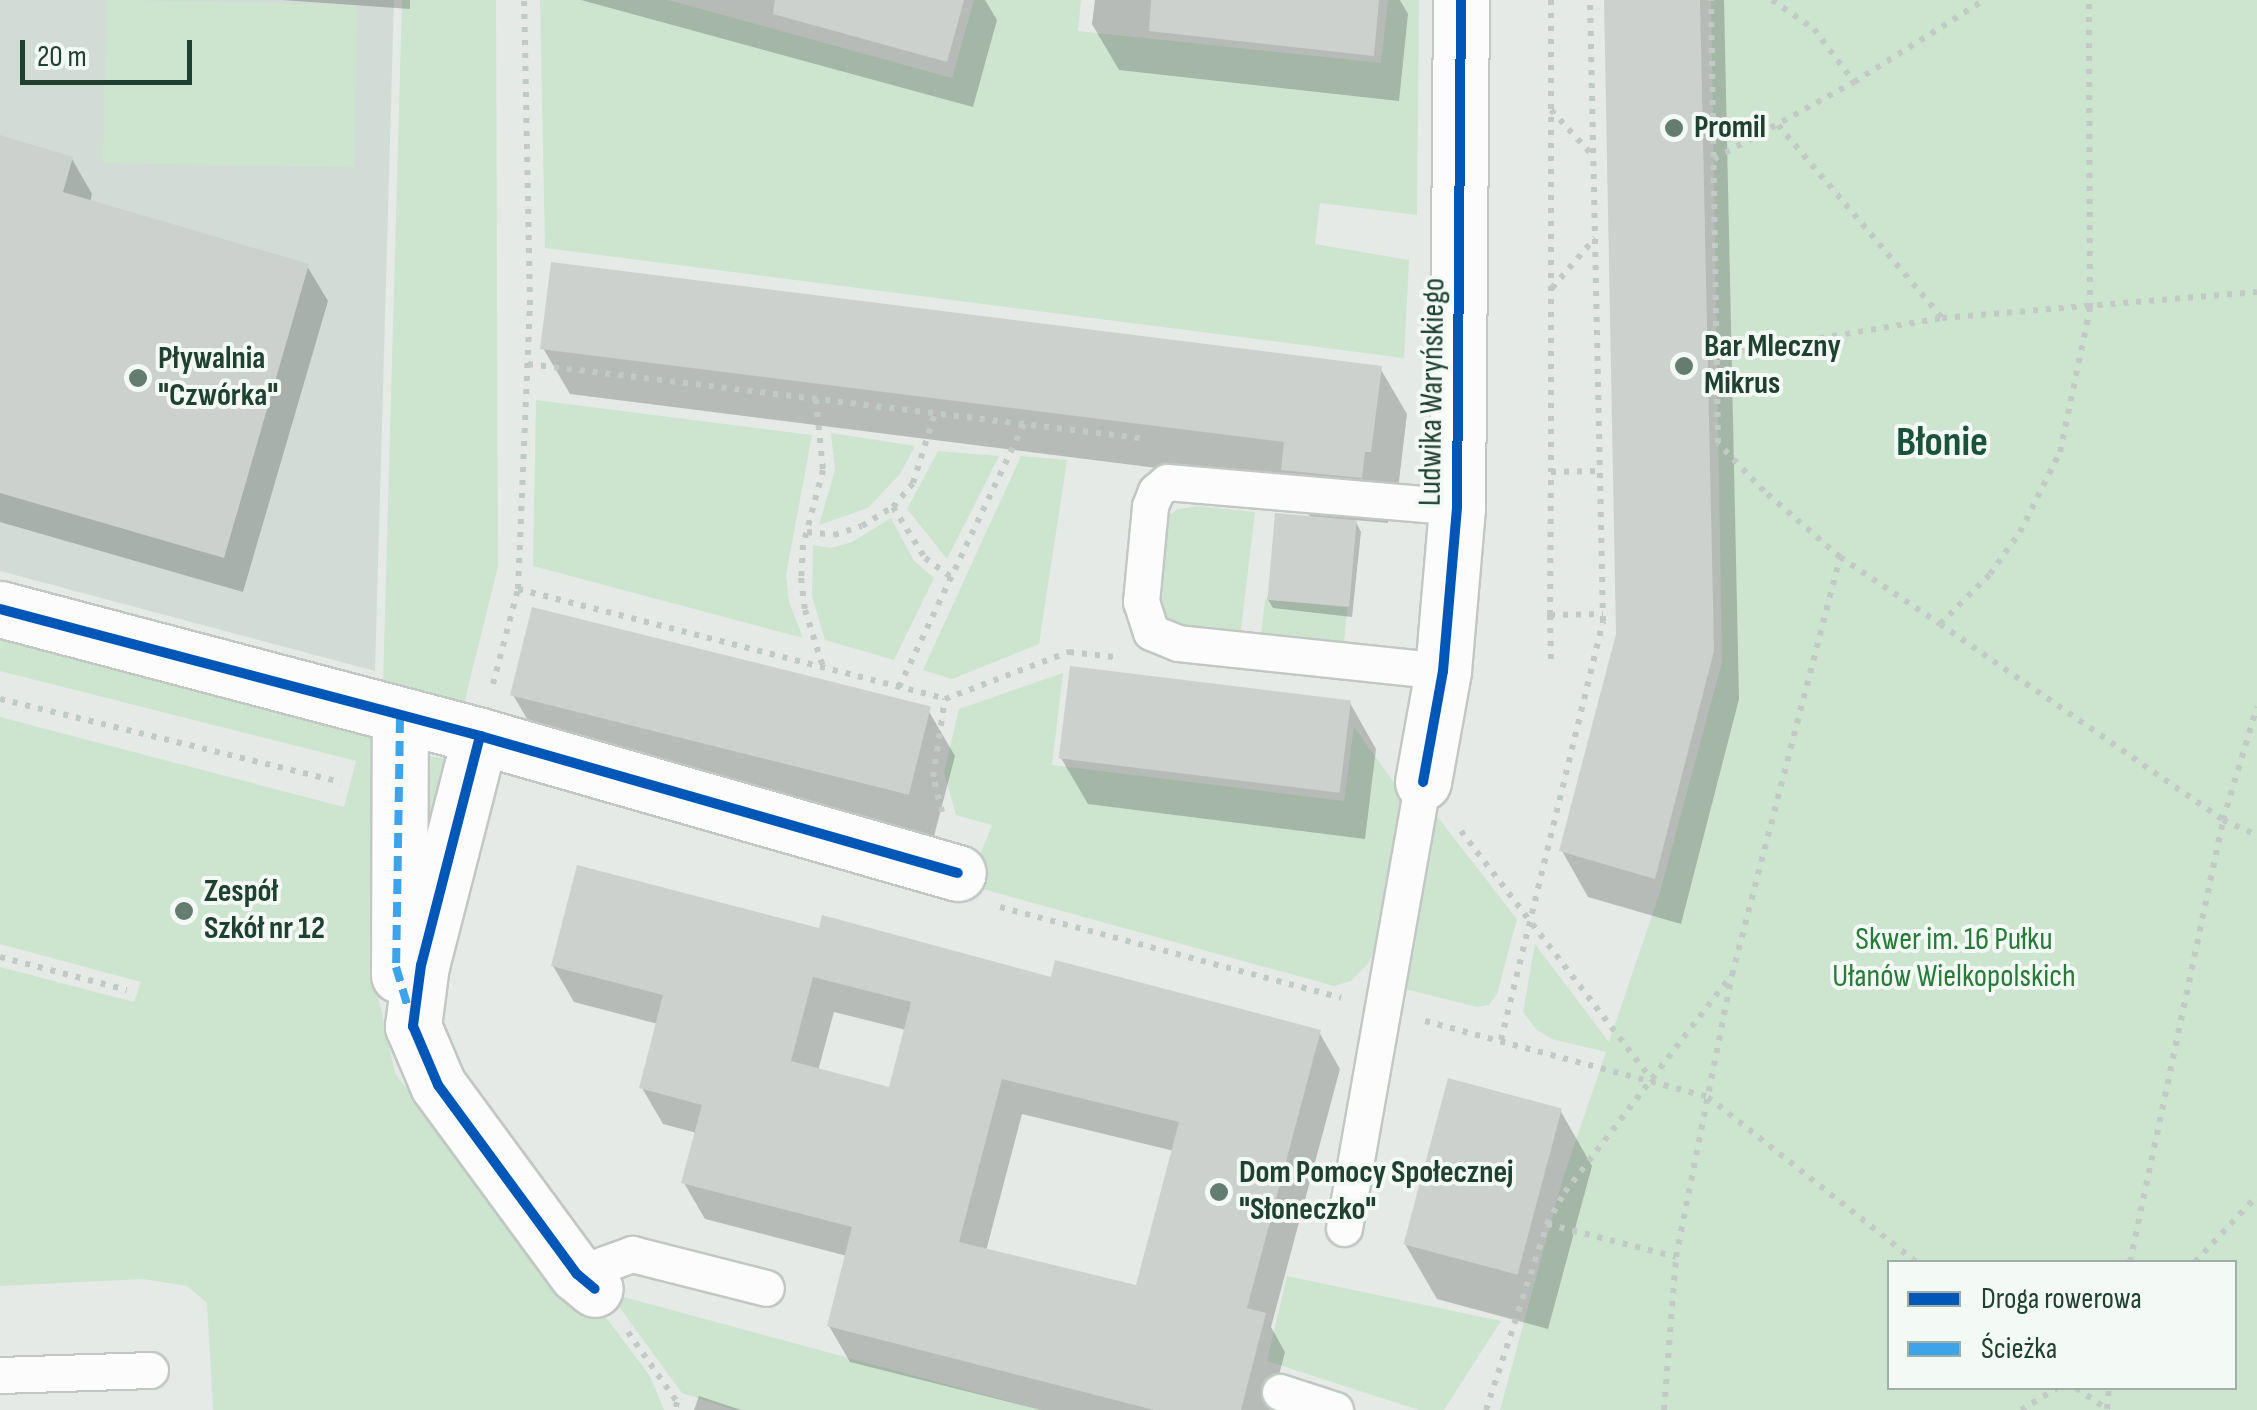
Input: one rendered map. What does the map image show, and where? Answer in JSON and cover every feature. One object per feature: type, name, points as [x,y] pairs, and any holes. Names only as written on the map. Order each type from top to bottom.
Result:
[{"type":"street","name":"Ludwika Waryńskiego","points":[[1423,782],[1443,670],[1457,507],[1462,0]]},
{"type":"street","points":[[0,610],[480,736],[958,873]]},
{"type":"street","points":[[400,718],[396,967],[413,1026],[438,1085],[586,1282]]},
{"type":"street","points":[[413,1026],[420,965],[480,736]]},
{"type":"lane","points":[[1443,670],[1178,643],[1152,632],[1141,602],[1150,506],[1156,491],[1167,482],[1457,507]]},
{"type":"lane","points":[[1344,1228],[1423,782]]},
{"type":"lane","points":[[586,1282],[632,1254],[766,1288]]},
{"type":"lane","points":[[0,1375],[150,1370]]},
{"type":"lane","points":[[1280,1392],[1335,1410]]},
{"type":"path","points":[[480,736],[518,588],[528,364],[524,0]]},
{"type":"path","points":[[1551,0],[1551,659]]},
{"type":"path","points":[[1500,1040],[1604,614],[1590,0]]},
{"type":"path","points":[[1712,0],[1718,443],[1764,491],[1840,557],[2223,820],[2257,835]]},
{"type":"path","points":[[1772,0],[1814,29],[1854,82]]},
{"type":"path","points":[[1940,624],[1990,574],[2020,532],[2060,452],[2090,308],[2089,0]]},
{"type":"path","points":[[1713,159],[1854,82],[1979,2]]},
{"type":"path","points":[[1550,108],[1594,156]]},
{"type":"path","points":[[1778,125],[1942,318]]},
{"type":"path","points":[[1552,289],[1595,238]]},
{"type":"path","points":[[1716,356],[1942,318],[2257,292]]},
{"type":"path","points":[[528,364],[1156,440]]},
{"type":"path","points":[[816,399],[823,470],[807,532],[801,578],[805,610],[824,668]]},
{"type":"path","points":[[807,532],[834,536],[862,526],[894,507],[913,484],[935,413]]},
{"type":"path","points":[[899,687],[1024,424]]},
{"type":"path","points":[[1552,472],[1600,471]]},
{"type":"path","points":[[894,507],[926,558],[951,578]]},
{"type":"path","points":[[1664,1410],[1676,1256],[1732,975],[1840,557]]},
{"type":"path","points":[[518,588],[945,699],[1069,652],[1128,658]]},
{"type":"path","points":[[1550,615],[1604,614]]},
{"type":"path","points":[[945,699],[933,777],[958,873],[972,900],[1708,1097],[1913,1260]]},
{"type":"path","points":[[0,700],[340,782]]},
{"type":"path","points":[[2130,1260],[2223,820],[2257,706]]},
{"type":"path","points":[[1423,782],[1652,1080]]},
{"type":"path","points":[[0,957],[128,990]]},
{"type":"path","points":[[1486,1410],[1547,1224],[1565,1192],[1732,975]]},
{"type":"path","points":[[2196,1260],[2257,1196]]},
{"type":"path","points":[[1547,1224],[1676,1256]]},
{"type":"path","points":[[586,1282],[663,1377],[678,1402],[675,1410]]},
{"type":"path","points":[[2020,1410],[2054,1390]]},
{"type":"path","points":[[2079,1390],[2107,1410]]},
{"type":"shaded area","points":[[0,0],[394,0],[375,671],[0,571]]},
{"type":"green space","points":[[106,0],[357,4],[354,167],[103,163]]},
{"type":"green space","points":[[402,0],[496,0],[498,566],[464,704],[383,685]]},
{"type":"green space","points":[[540,0],[668,0],[952,78],[974,0],[1081,0],[1078,31],[1381,63],[1388,0],[1419,0],[1417,215],[1320,203],[1315,244],[1409,260],[1404,358],[545,248]]},
{"type":"green space","name":"Skwer im. 16 Pułku Ułanów Wielkopolskich","points":[[1711,0],[2257,0],[2257,1410],[1500,1410],[1563,1178],[1606,1052],[1552,1039],[1537,1030],[1523,1012],[1535,944],[1609,1042],[1660,892],[1722,662]]},
{"type":"green space","points":[[536,400],[812,435],[786,575],[789,602],[803,638],[533,566]]},
{"type":"green space","points":[[831,433],[915,446],[900,474],[868,508],[819,525],[835,470]]},
{"type":"green space","points":[[938,451],[999,456],[947,559],[907,509]]},
{"type":"green space","points":[[1021,456],[1067,460],[1039,644],[952,679],[923,670]]},
{"type":"green space","points":[[1198,506],[1255,512],[1240,638],[1169,624],[1157,607],[1165,518],[1178,509]]},
{"type":"green space","points":[[891,518],[914,561],[934,578],[894,660],[825,640],[812,596],[813,545],[831,548],[852,542]]},
{"type":"green space","points":[[1265,599],[1348,608],[1344,645],[1261,637]]},
{"type":"green space","name":"Zespół Szkół nr 12","points":[[0,637],[375,738],[376,986],[395,1073],[576,1311],[593,1300],[650,1376],[664,1410],[213,1410],[207,1303],[187,1286],[143,1279],[0,1286],[0,967],[134,1002],[141,982],[0,944],[0,717],[344,807],[356,761],[0,671]]},
{"type":"green space","points":[[1063,673],[1052,765],[1344,801],[1354,727],[1403,795],[1382,934],[1368,964],[1351,981],[1334,986],[979,888],[972,875],[992,825],[956,815],[944,773],[959,709]]},
{"type":"green space","points":[[415,753],[446,759],[448,766],[404,903]]},
{"type":"green space","points":[[1436,815],[1517,919],[1497,994],[1489,1005],[1477,1007],[1405,989]]},
{"type":"green space","points":[[1287,1276],[1501,1321],[1444,1410],[1419,1410],[1267,1361]]},
{"type":"green space","points":[[609,1293],[1041,1410],[734,1410],[682,1393]]},
{"type":"building","points":[[775,0],[964,0],[947,62],[773,14]]},
{"type":"building","points":[[1151,0],[1379,0],[1374,56],[1149,31]]},
{"type":"building","points":[[1604,0],[1700,0],[1714,651],[1655,879],[1559,851],[1616,634]]},
{"type":"building","name":"Pływalnia \"Czwórka\"","points":[[0,135],[73,157],[63,192],[309,264],[224,558],[0,493]]},
{"type":"building","points":[[551,262],[1382,366],[1371,452],[1365,452],[1362,478],[1281,470],[1284,442],[540,349]]},
{"type":"building","points":[[1275,513],[1357,520],[1349,607],[1267,600]]},
{"type":"building","points":[[532,607],[931,706],[909,795],[510,695]]},
{"type":"building","points":[[1070,666],[1351,700],[1340,793],[1059,758]]},
{"type":"building","points":[[577,865],[819,928],[822,915],[1051,977],[1055,960],[1321,1030],[1247,1308],[1266,1313],[1241,1410],[1154,1410],[827,1326],[852,1227],[681,1183],[702,1105],[639,1088],[663,995],[551,966]],"holes":[[[813,977],[911,1002],[889,1087],[791,1061]],[[1002,1079],[1179,1122],[1136,1285],[959,1242]]]},
{"type":"building","points":[[1448,1078],[1562,1109],[1517,1275],[1403,1244]]},
{"type":"marked path","points":[[400,718],[396,967],[409,1011]]},
{"type":"cycle path","points":[[1423,782],[1443,671],[1457,507],[1461,0]]},
{"type":"cycle path","points":[[0,609],[480,736],[958,873]]},
{"type":"cycle path","points":[[480,736],[421,965],[413,1026],[438,1085],[577,1274],[595,1289]]},
{"type":"place","name":"Promil","points":[[1674,128]]},
{"type":"place","name":"Bar Mleczny Mikrus","points":[[1684,366]]},
{"type":"place","name":"Pływalnia \"Czwórka\"","points":[[138,378]]},
{"type":"place","name":"Zespół Szkół nr 12","points":[[184,911]]},
{"type":"place","name":"Dom Pomocy Społecznej \"Słoneczko\"","points":[[1219,1192]]},
{"type":"district","name":"Błonie","points":[[1942,443]]}]
